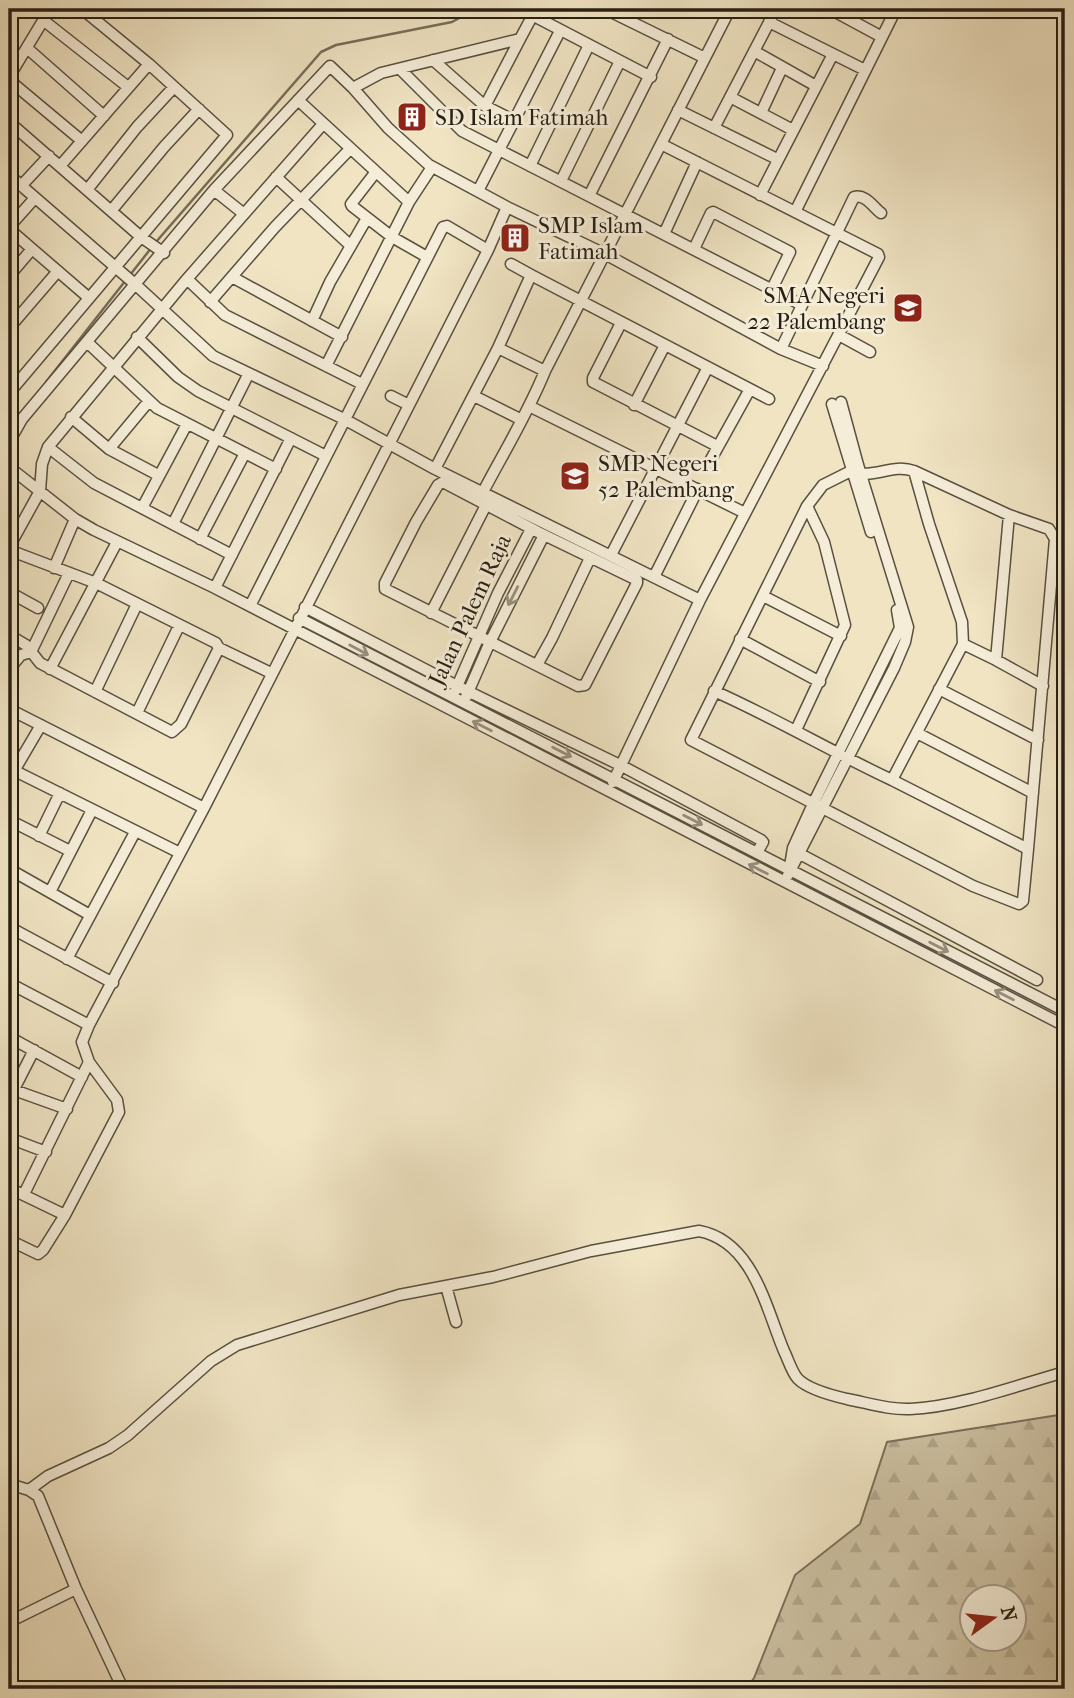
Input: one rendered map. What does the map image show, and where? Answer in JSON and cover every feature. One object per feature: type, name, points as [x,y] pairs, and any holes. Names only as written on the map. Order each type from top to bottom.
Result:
[{"type":"street","points":[[9,13],[11,9]]},
{"type":"street","points":[[50,9],[9,79],[82,141]]},
{"type":"street","points":[[9,393],[89,298],[119,270],[227,135],[149,64],[82,9]]},
{"type":"street","points":[[605,9],[705,58]]},
{"type":"street","points":[[627,20],[632,9]]},
{"type":"street","points":[[483,492],[520,419],[531,407],[545,371],[730,9]]},
{"type":"street","points":[[714,128],[776,9]]},
{"type":"street","points":[[830,9],[851,13],[882,37]]},
{"type":"street","points":[[795,212],[896,9]]},
{"type":"street","points":[[485,106],[534,12],[560,31],[651,77]]},
{"type":"street","points":[[43,20],[128,87]]},
{"type":"street","points":[[769,22],[865,70]]},
{"type":"street","points":[[478,191],[560,31]]},
{"type":"street","points":[[353,88],[382,73],[520,39]]},
{"type":"street","points":[[589,196],[668,39]]},
{"type":"street","points":[[530,166],[589,45]]},
{"type":"street","points":[[27,48],[104,116]]},
{"type":"street","points":[[754,51],[816,86]]},
{"type":"street","points":[[760,195],[833,54]]},
{"type":"street","points":[[433,60],[485,106],[514,121]]},
{"type":"street","points":[[561,181],[620,61]]},
{"type":"street","points":[[60,166],[149,64]]},
{"type":"street","points":[[9,442],[22,419],[160,252],[327,66],[333,67],[388,128],[432,167],[605,254],[781,349],[823,366]]},
{"type":"street","points":[[761,113],[782,68]]},
{"type":"street","points":[[400,69],[462,131],[802,305]]},
{"type":"street","points":[[87,190],[174,86]]},
{"type":"street","points":[[730,97],[793,130]]},
{"type":"street","points":[[298,100],[409,202]]},
{"type":"street","points":[[111,211],[199,109]]},
{"type":"street","points":[[678,110],[777,159]]},
{"type":"street","points":[[9,122],[160,252]]},
{"type":"street","points":[[271,673],[96,583],[9,549],[40,491],[42,464],[48,447],[137,337],[323,124]]},
{"type":"street","points":[[608,791],[700,600],[879,257],[878,254],[661,144]]},
{"type":"street","points":[[210,302],[350,149]]},
{"type":"street","points":[[21,186],[49,156]]},
{"type":"street","points":[[664,234],[697,162]]},
{"type":"street","points":[[326,366],[409,202],[432,167]]},
{"type":"street","points":[[375,173],[351,204],[392,237],[427,257]]},
{"type":"street","points":[[9,175],[134,283],[213,356],[344,419],[435,469],[700,600]]},
{"type":"street","points":[[276,177],[351,246]]},
{"type":"street","points":[[214,190],[244,215]]},
{"type":"street","points":[[781,349],[855,197],[866,199],[881,213]]},
{"type":"street","points":[[34,198],[9,228],[89,298]]},
{"type":"street","points":[[9,1240],[38,1254],[43,1250],[65,1215],[119,1112],[117,1100],[89,1062],[82,1042],[204,808],[488,250],[507,207]]},
{"type":"street","points":[[694,249],[713,212],[790,252],[772,289]]},
{"type":"street","points":[[312,321],[330,282],[367,218]]},
{"type":"street","points":[[250,606],[445,226],[488,250]]},
{"type":"street","points":[[9,276],[32,249]]},
{"type":"street","points":[[511,264],[769,398]]},
{"type":"street","points":[[9,328],[58,271]]},
{"type":"street","points":[[435,469],[498,348],[531,275]]},
{"type":"street","points":[[232,278],[341,337]]},
{"type":"street","points":[[187,279],[225,315],[362,384]]},
{"type":"street","points":[[621,323],[593,382],[718,446]]},
{"type":"street","points":[[839,335],[870,352]]},
{"type":"street","points":[[137,337],[178,377],[230,409],[326,456]]},
{"type":"street","points":[[87,342],[157,408],[276,469]]},
{"type":"street","points":[[635,405],[665,345]]},
{"type":"street","points":[[498,348],[545,371]]},
{"type":"street","points":[[611,555],[708,367]]},
{"type":"street","points":[[173,524],[248,374]]},
{"type":"street","points":[[709,463],[750,390]]},
{"type":"street","points":[[391,396],[409,405]]},
{"type":"street","points":[[474,396],[520,419]]},
{"type":"street","points":[[109,449],[149,401]]},
{"type":"street","points":[[790,870],[793,848],[817,807],[908,627],[856,473],[836,403]]},
{"type":"street","points":[[531,407],[745,513]]},
{"type":"street","points":[[71,417],[109,449],[158,475]]},
{"type":"street","points":[[142,508],[187,424]]},
{"type":"street","points":[[215,588],[291,438]]},
{"type":"street","points":[[48,447],[94,483],[232,555]]},
{"type":"street","points":[[200,539],[244,453]]},
{"type":"street","points":[[9,467],[75,519],[117,542],[215,588],[1065,1026]]},
{"type":"street","points":[[898,467],[914,471],[1009,515],[1049,529],[1055,539],[1023,901],[1019,904],[973,886],[691,740],[815,493],[841,474],[898,467]]},
{"type":"street","points":[[892,780],[963,644],[962,622],[914,471]]},
{"type":"street","points":[[441,483],[446,483],[486,505],[634,578],[637,583],[588,682],[583,686],[578,686],[431,614],[384,587],[416,522],[441,483]]},
{"type":"street","points":[[654,577],[698,489]]},
{"type":"street","points":[[431,614],[486,505]]},
{"type":"street","points":[[796,730],[845,625],[824,542],[807,506]]},
{"type":"street","points":[[996,660],[1009,515]]},
{"type":"street","points":[[54,568],[75,519]]},
{"type":"street","name":"Jalan Palem Raja","points":[[447,709],[478,636],[531,529]]},
{"type":"street","name":"Jalan Palem Raja","points":[[458,715],[490,642],[544,535]]},
{"type":"street","points":[[50,669],[117,542]]},
{"type":"street","points":[[537,665],[590,558]]},
{"type":"street","points":[[9,669],[22,655],[31,652],[68,573]]},
{"type":"street","points":[[9,593],[38,608]]},
{"type":"street","points":[[763,596],[842,636]]},
{"type":"street","points":[[94,692],[137,604]]},
{"type":"street","points":[[305,607],[454,692],[463,703],[1065,1011]]},
{"type":"street","points":[[299,618],[454,692],[469,692],[621,766],[761,840],[763,842],[757,853]]},
{"type":"street","points":[[137,713],[179,626]]},
{"type":"street","points":[[9,635],[22,642],[35,660],[50,669],[175,732],[219,648]]},
{"type":"street","points":[[740,639],[820,682]]},
{"type":"street","points":[[963,644],[1043,686]]},
{"type":"street","points":[[939,689],[1038,740]]},
{"type":"street","points":[[715,691],[766,714],[842,756],[1028,849]]},
{"type":"street","points":[[9,709],[204,808]]},
{"type":"street","points":[[41,725],[11,769],[180,853]]},
{"type":"street","points":[[917,733],[1033,793]]},
{"type":"street","points":[[39,836],[60,793]]},
{"type":"street","points":[[785,882],[800,854],[817,807]]},
{"type":"street","points":[[50,892],[92,810]]},
{"type":"street","points":[[9,820],[70,851]]},
{"type":"street","points":[[67,959],[135,832]]},
{"type":"street","points":[[800,854],[1037,980]]},
{"type":"street","points":[[9,869],[90,915]]},
{"type":"street","points":[[890,936],[906,912]]},
{"type":"street","points":[[9,927],[113,983]]},
{"type":"street","points":[[981,968],[988,952]]},
{"type":"street","points":[[10,986],[89,1026]]},
{"type":"street","points":[[9,1037],[82,1077]]},
{"type":"street","points":[[34,1050],[11,1094],[67,1110]]},
{"type":"street","points":[[24,1194],[89,1062]]},
{"type":"street","points":[[9,1138],[46,1152]]},
{"type":"street","points":[[9,1188],[65,1215]]},
{"type":"street","points":[[29,1490],[48,1476],[109,1448],[128,1436],[211,1361],[231,1348],[399,1295],[493,1277],[577,1254],[699,1231],[715,1234],[728,1243],[744,1262],[766,1300],[799,1380],[828,1394],[878,1407],[910,1409],[971,1397],[1065,1372]]},
{"type":"street","points":[[446,1286],[456,1322]]},
{"type":"street","points":[[9,1484],[29,1490],[41,1503],[76,1589],[123,1689]]},
{"type":"street","points":[[9,1622],[76,1589]]},
{"type":"green space","points":[[1065,1414],[1065,1689],[746,1689],[754,1678],[795,1575],[860,1524],[887,1442]]},
{"type":"waterway","points":[[156,242],[321,52],[336,45],[452,22],[476,9]]},
{"type":"waterway","points":[[130,275],[152,247]]},
{"type":"waterway","points":[[46,382],[126,280]]},
{"type":"waterway","points":[[9,430],[14,423]]},
{"type":"place","name":"SD Islam Fatimah","points":[[412,117]]},
{"type":"place","name":"SMP Islam Fatimah","points":[[515,238]]},
{"type":"place","name":"SMA Negeri 22 Palembang","points":[[908,308]]},
{"type":"place","name":"SMP Negeri 52 Palembang","points":[[575,476]]}]
